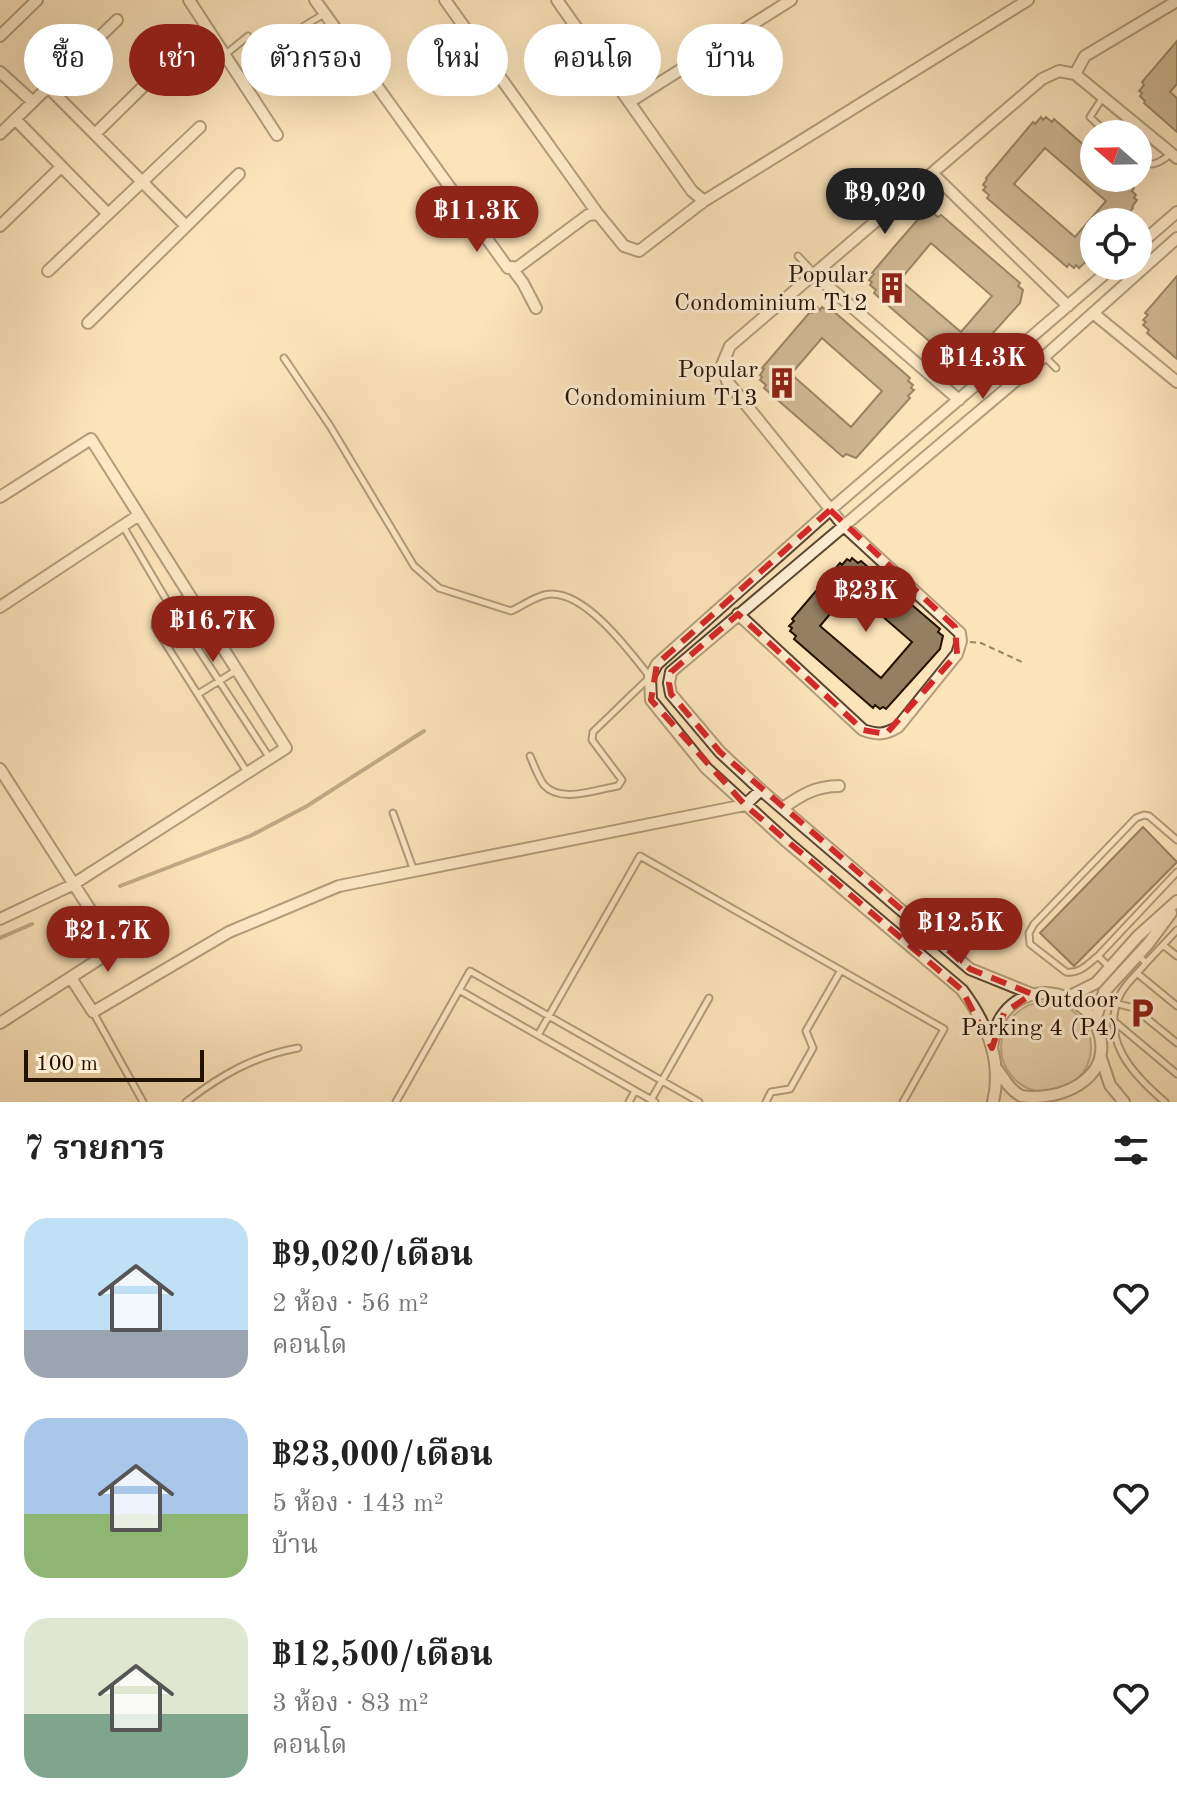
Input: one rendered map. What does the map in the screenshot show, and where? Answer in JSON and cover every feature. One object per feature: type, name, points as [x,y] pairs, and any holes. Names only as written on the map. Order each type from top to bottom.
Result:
[{"type":"street","points":[[0,36],[37,0]]},
{"type":"street","points":[[189,0],[277,135]]},
{"type":"street","points":[[315,0],[508,268],[518,267],[588,215],[598,214]]},
{"type":"street","points":[[445,0],[598,214],[624,246],[639,251],[704,201],[1028,0]]},
{"type":"street","points":[[557,0],[692,191],[704,201]]},
{"type":"street","points":[[631,101],[791,0]]},
{"type":"street","points":[[1075,74],[1085,56],[1177,1]]},
{"type":"street","points":[[113,24],[117,20]]},
{"type":"street","points":[[738,614],[863,730],[886,734],[898,727],[957,654],[960,633],[830,510],[727,381],[722,365],[730,346],[1042,79],[1059,71],[1075,74],[1174,156]]},
{"type":"street","points":[[0,72],[33,102]]},
{"type":"street","points":[[0,134],[39,96]]},
{"type":"street","points":[[57,96],[186,226]]},
{"type":"street","points":[[95,134],[134,96]]},
{"type":"street","points":[[15,119],[108,214]]},
{"type":"street","points":[[48,271],[200,127]]},
{"type":"street","points":[[0,226],[61,167]]},
{"type":"street","points":[[88,323],[239,174]]},
{"type":"street","points":[[933,174],[1068,306]]},
{"type":"street","points":[[1152,234],[1177,212]]},
{"type":"street","points":[[1032,994],[970,969],[896,902],[761,790],[720,752],[671,694],[671,672],[1045,356],[1177,238]]},
{"type":"street","points":[[511,267],[536,308]]},
{"type":"street","points":[[814,274],[959,400]]},
{"type":"street","points":[[993,1102],[996,1067],[992,1048],[978,1011],[962,990],[745,805],[706,768],[651,700],[650,677],[657,664],[830,510],[1098,280]]},
{"type":"street","points":[[1093,313],[1177,382]]},
{"type":"street","points":[[0,497],[91,439],[286,748],[72,885],[0,919]]},
{"type":"street","points":[[0,607],[139,515]]},
{"type":"street","points":[[650,677],[669,683]]},
{"type":"street","points":[[0,769],[109,939],[107,954],[0,1023]]},
{"type":"street","points":[[783,808],[824,786],[839,786]]},
{"type":"street","points":[[71,978],[93,1012],[229,932],[339,886],[745,805],[761,790]]},
{"type":"street","points":[[881,920],[896,902]]},
{"type":"street","points":[[1068,997],[1096,983],[1138,936],[1177,903]]},
{"type":"street","points":[[1095,1021],[1104,992],[1142,959],[1177,903]]},
{"type":"street","points":[[992,1048],[996,1028],[1004,1013],[1032,994],[1050,992],[1068,997],[1083,1006],[1095,1021],[1101,1038],[1100,1056],[1094,1075],[1080,1090],[1063,1099]]},
{"type":"street","points":[[1100,1056],[1110,1085],[1124,1102]]},
{"type":"street","points":[[996,1067],[1006,1084],[1021,1096],[1039,1102],[1063,1099],[1078,1102]]},
{"type":"lane","points":[[307,24],[325,13]]},
{"type":"lane","points":[[226,54],[241,42]]},
{"type":"lane","points":[[1093,120],[1090,117],[1103,97]]},
{"type":"lane","points":[[1152,165],[1174,156]]},
{"type":"lane","points":[[798,256],[814,274]]},
{"type":"lane","points":[[1045,356],[1056,368]]},
{"type":"lane","points":[[284,358],[330,426],[414,566],[439,588],[511,611],[550,594],[572,599],[596,616],[650,677],[593,732],[592,740],[622,780],[618,786],[564,795],[551,791],[542,783],[530,756]]},
{"type":"lane","points":[[123,526],[170,606],[270,758]]},
{"type":"lane","points":[[189,594],[157,615],[155,627],[248,772]]},
{"type":"lane","points":[[198,694],[237,670]]},
{"type":"lane","points":[[393,813],[414,872]]},
{"type":"lane","points":[[1177,840],[1149,816],[1140,816],[1034,924],[1029,933],[1030,944],[1066,972],[1084,968],[1177,872]]},
{"type":"lane","points":[[538,1035],[640,856],[944,1029],[903,1102]]},
{"type":"lane","points":[[1165,1102],[1140,1080],[1127,1063],[1113,1032],[1118,1004],[1125,987],[1138,974],[1142,959],[1163,945],[1177,930]]},
{"type":"lane","points":[[1163,945],[1177,956]]},
{"type":"lane","points":[[1098,956],[1110,968]]},
{"type":"lane","points":[[766,1102],[771,1092],[790,1089],[813,1048],[806,1031],[841,970]]},
{"type":"lane","points":[[396,1102],[470,971],[699,1102]]},
{"type":"lane","points":[[1138,974],[1177,1006]]},
{"type":"lane","points":[[459,990],[653,1101],[661,1081],[709,998]]},
{"type":"lane","points":[[1118,1004],[1134,1008],[1177,1043]]},
{"type":"lane","points":[[93,1012],[143,1102]]},
{"type":"lane","points":[[1114,1021],[1177,1074]]},
{"type":"lane","points":[[186,1102],[239,1066],[275,1052],[298,1048]]},
{"type":"lane","points":[[629,1102],[635,1091]]},
{"type":"path","points":[[961,641],[981,643],[1024,663]]},
{"type":"highlighted area","points":[[830,510],[955,627],[957,654],[886,734],[863,730],[738,614],[671,672],[669,683],[671,694],[720,752],[970,969],[1032,994],[1004,1013],[992,1048],[962,990],[745,805],[651,700],[657,664]]},
{"type":"shaded area","points":[[1046,1002],[1071,1010],[1083,1022],[1091,1047],[1083,1072],[1071,1084],[1046,1092],[1021,1084],[1009,1072],[1001,1047],[1009,1022],[1021,1010]]},
{"type":"building","points":[[1177,41],[1177,84],[1170,92],[1177,98],[1177,132],[1144,103],[1139,91],[1144,85],[1142,82]]},
{"type":"building","points":[[1041,117],[1052,122],[1054,119],[1080,142],[1080,178],[1045,148],[1014,184],[1075,237],[1080,231],[1079,268],[1069,264],[1067,267],[987,198],[989,195],[983,190],[986,178],[1033,122],[1035,124]]},
{"type":"building","points":[[1096,192],[1133,192],[1137,200],[1132,207],[1100,208],[1106,201]]},
{"type":"building","name":"Popular Condominium T12","points":[[932,212],[938,217],[941,215],[1020,283],[1018,286],[1023,290],[1020,303],[966,363],[956,359],[953,362],[874,293],[876,290],[870,285],[872,273],[894,247],[920,217],[922,219],[927,213],[930,215]],"holes":[[[931,243],[992,296],[961,332],[900,280]]]},
{"type":"building","points":[[1177,276],[1177,359],[1147,333],[1149,330],[1143,325],[1146,322],[1143,320],[1148,315],[1145,313]]},
{"type":"building","name":"Popular Condominium T13","points":[[817,307],[829,312],[831,309],[910,378],[908,381],[913,385],[910,398],[856,458],[846,454],[843,457],[764,388],[766,385],[760,380],[762,368]],"holes":[[[822,338],[882,391],[851,427],[791,374]]]},
{"type":"building","points":[[852,558],[858,563],[861,561],[940,629],[938,632],[943,636],[940,649],[886,709],[875,705],[873,708],[794,639],[796,636],[790,631],[792,619],[840,563],[842,565],[847,559],[850,561]],"holes":[[[851,589],[912,642],[881,678],[820,626]]]},
{"type":"building","points":[[1143,827],[1177,862],[1074,966],[1040,933]]},
{"type":"waterway","points":[[120,886],[250,836],[307,806],[424,731]]},
{"type":"waterway","points":[[0,938],[32,924]]},
{"type":"place","name":"Popular Condominium T12","points":[[892,288]]},
{"type":"place","name":"Popular Condominium T13","points":[[782,383]]},
{"type":"place","name":"Outdoor Parking 4 (P4)","points":[[1142,1013]]}]
